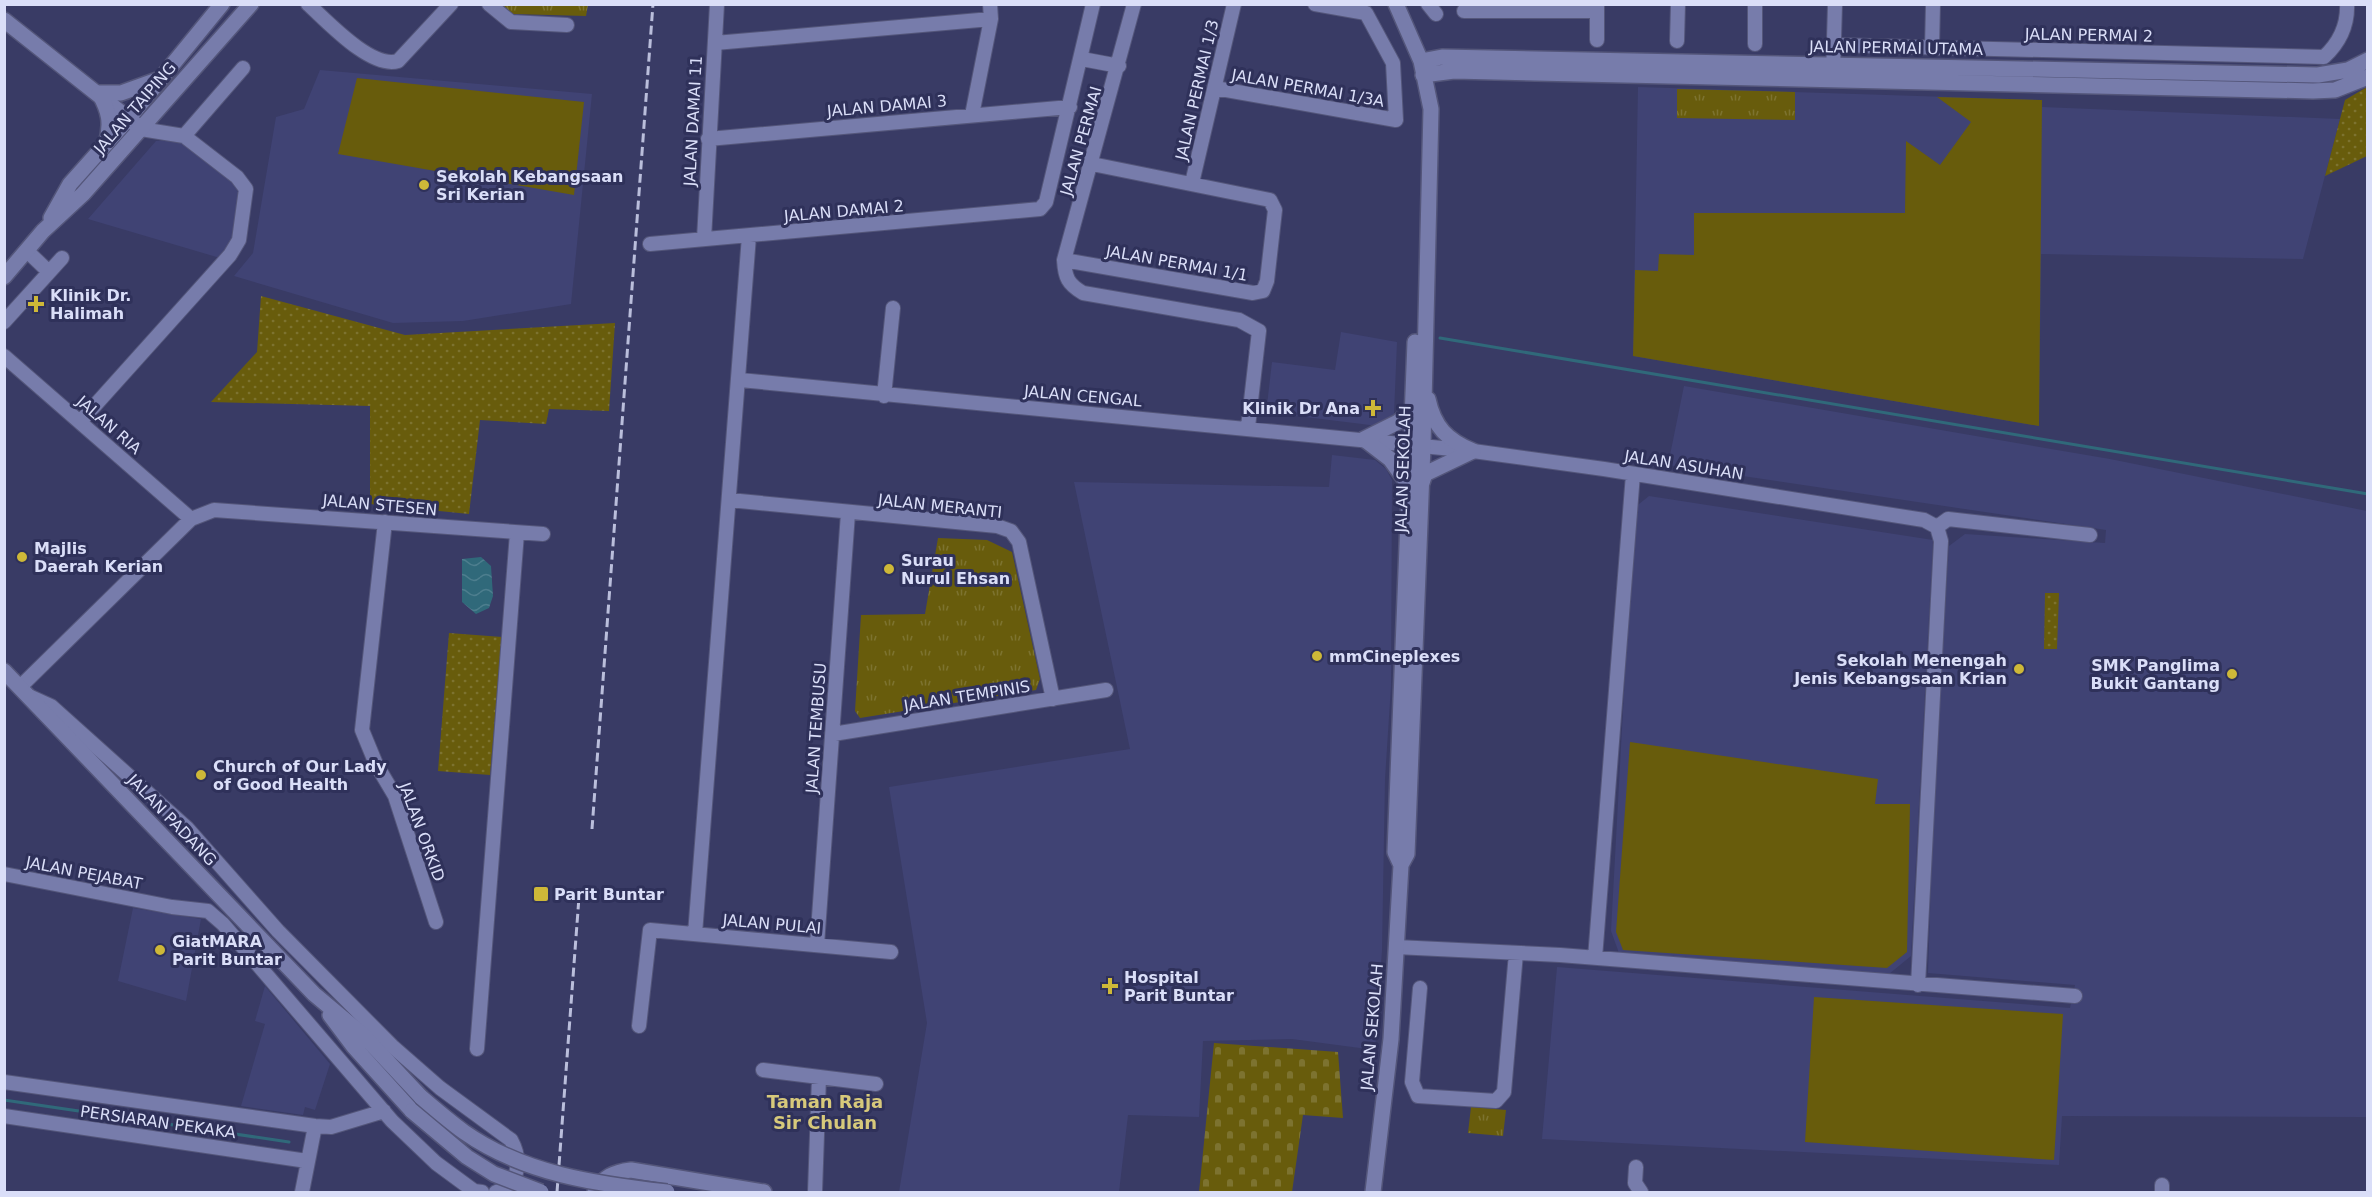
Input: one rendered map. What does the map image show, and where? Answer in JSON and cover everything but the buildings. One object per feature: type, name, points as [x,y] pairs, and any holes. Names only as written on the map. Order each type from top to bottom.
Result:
[{"type":"street","name":"JALAN TAIPING","points":[[43,231],[70,184],[128,119],[158,79],[222,4]]},
{"type":"street","name":"JALAN TAIPING","points":[[4,277],[43,231],[83,194],[250,4]]},
{"type":"street","points":[[308,4],[343,36],[376,60],[388,64],[398,61],[451,4]]},
{"type":"street","points":[[489,4],[511,22],[567,25]]},
{"type":"street","name":"JALAN DAMAI 11","points":[[704,239],[717,4]]},
{"type":"street","points":[[972,115],[991,20],[990,4]]},
{"type":"street","points":[[1070,107],[1094,4]]},
{"type":"street","name":"JALAN PERMAI","points":[[1134,4],[1119,66],[1064,260],[1065,275],[1070,285],[1083,293],[1239,320],[1252,325],[1259,331],[1248,427]]},
{"type":"street","name":"JALAN PERMAI 1/3","points":[[1192,183],[1234,4]]},
{"type":"street","name":"JALAN PERMAI 1/3A","points":[[1215,88],[1396,120],[1394,63],[1366,13],[1315,4]]},
{"type":"street","name":"JALAN SEKOLAH","points":[[1373,1192],[1391,1039],[1401,865],[1395,852],[1417,445],[1424,384],[1431,109],[1422,68],[1396,4]]},
{"type":"street","points":[[1677,4],[1677,41]]},
{"type":"street","points":[[1755,4],[1755,44]]},
{"type":"street","points":[[1834,72],[1835,4]]},
{"type":"street","points":[[1932,48],[1933,4]]},
{"type":"street","name":"JALAN PERMAI 2","points":[[1834,45],[2324,57],[2338,44],[2347,15],[2347,4]]},
{"type":"street","points":[[1464,11],[1597,8],[1597,40]]},
{"type":"street","points":[[4,20],[99,93],[141,129],[184,136],[237,177],[246,189],[239,240],[230,255],[80,422]]},
{"type":"street","points":[[715,42],[991,20]]},
{"type":"street","points":[[2128,78],[2129,53]]},
{"type":"street","name":"JALAN PERMAI UTAMA","points":[[1422,68],[1442,57],[1834,72]]},
{"type":"street","points":[[1082,59],[1119,66]]},
{"type":"street","name":"JALAN PERMAI UTAMA","points":[[1422,68],[1454,71],[1834,72],[2128,78],[2318,75],[2348,70],[2367,60]]},
{"type":"street","points":[[184,136],[243,68]]},
{"type":"street","name":"JALAN SEKOLAH","points":[[1417,445],[1413,410],[1422,68]]},
{"type":"street","points":[[1431,109],[1433,89],[1454,71]]},
{"type":"street","name":"JALAN PERMAI UTAMA","points":[[2128,78],[2335,90],[2367,77]]},
{"type":"street","points":[[99,93],[121,93],[158,79]]},
{"type":"street","points":[[99,93],[109,113],[110,132],[106,144]]},
{"type":"street","name":"JALAN DAMAI 3","points":[[708,139],[1070,107]]},
{"type":"street","name":"JALAN DAMAI 2","points":[[650,244],[749,237],[1040,209],[1046,202],[1070,107]]},
{"type":"street","points":[[1092,164],[1192,183]]},
{"type":"street","name":"JALAN PERMAI 1/1","points":[[1064,260],[1253,293],[1263,291],[1267,281],[1275,210],[1270,200],[1192,183]]},
{"type":"street","points":[[695,934],[740,380],[749,237]]},
{"type":"street","points":[[27,250],[49,272]]},
{"type":"street","points":[[4,322],[62,258]]},
{"type":"street","points":[[884,396],[893,308]]},
{"type":"street","name":"JALAN RIA","points":[[4,356],[191,519]]},
{"type":"street","name":"JALAN CENGAL","points":[[740,380],[884,396],[1248,427],[1417,445]]},
{"type":"street","points":[[1424,384],[1430,409],[1451,442],[1473,451]]},
{"type":"street","points":[[1413,410],[1398,422],[1364,440],[1390,459],[1415,486],[1425,474],[1473,451]]},
{"type":"street","name":"JALAN ASUHAN","points":[[1417,445],[1633,474],[1924,520],[1937,527]]},
{"type":"street","points":[[1595,958],[1633,474]]},
{"type":"street","name":"JALAN MERANTI","points":[[729,500],[997,526],[1011,531],[1019,542],[1053,699]]},
{"type":"street","name":"JALAN STESEN","points":[[191,519],[214,510],[543,534]]},
{"type":"street","name":"JALAN TEMBUSU","points":[[817,945],[848,513]]},
{"type":"street","points":[[191,519],[24,692],[51,706],[187,828],[278,931],[392,1046],[440,1088],[511,1140],[518,1151],[515,1177],[504,1190],[496,1192]]},
{"type":"street","points":[[1918,985],[1941,541],[1937,527],[1948,519],[2090,535]]},
{"type":"street","name":"JALAN ORKID","points":[[385,522],[362,730],[395,796],[436,921]]},
{"type":"street","points":[[477,1049],[491,903],[517,533]]},
{"type":"street","name":"JALAN PADANG","points":[[4,671],[314,994],[363,1035],[421,1097],[465,1133],[492,1148],[544,1171],[609,1189],[667,1192]]},
{"type":"street","name":"JALAN TEMPINIS","points":[[833,734],[1106,690]]},
{"type":"street","name":"JALAN PEJABAT","points":[[4,874],[157,904],[208,911],[223,924],[384,1111]]},
{"type":"street","name":"JALAN PULAI","points":[[639,1026],[650,930],[891,952]]},
{"type":"street","points":[[1396,947],[1595,958],[2075,996]]},
{"type":"street","points":[[1420,988],[1412,1082],[1418,1096],[1496,1101],[1504,1092],[1516,953]]},
{"type":"street","name":"JALAN PADANG","points":[[314,994],[354,1047],[412,1111],[467,1157],[494,1174],[541,1192]]},
{"type":"street","points":[[480,1016],[486,1033]]},
{"type":"street","points":[[763,1070],[876,1084]]},
{"type":"street","points":[[815,1192],[819,1077]]},
{"type":"street","points":[[4,1082],[315,1126],[331,1127],[384,1111],[436,1163],[474,1191],[482,1192]]},
{"type":"street","name":"PERSIARAN PEKAKA","points":[[4,1116],[307,1161]]},
{"type":"street","points":[[302,1192],[315,1126]]},
{"type":"street","points":[[1636,1167],[1635,1183],[1641,1192]]},
{"type":"street","points":[[595,1192],[604,1179],[612,1174],[631,1170],[764,1192]]},
{"type":"street","points":[[627,1192],[631,1170]]},
{"type":"shaded area","name":"Sekolah Kebangsaan Sri Kerian","points":[[320,70],[592,94],[571,304],[463,321],[393,323],[234,276],[253,253],[276,117],[304,109]]},
{"type":"shaded area","points":[[1638,87],[2042,100],[2042,107],[2340,119],[2303,259],[2041,254],[2039,426],[1633,356]]},
{"type":"shaded area","points":[[181,139],[235,177],[243,192],[235,243],[220,258],[88,219],[156,141]]},
{"type":"shaded area","points":[[1341,332],[1397,342],[1394,414],[1378,426],[1273,413],[1267,405],[1272,362],[1335,370]]},
{"type":"shaded area","points":[[1684,386],[2110,459],[2367,511],[2367,1117],[2062,1116],[2059,1165],[1542,1139],[1557,967],[2070,1008],[2075,985],[1928,973],[1934,792],[1949,546],[1965,534],[2105,543],[2106,530],[1668,465]]},
{"type":"shaded area","name":"Hospital Parit Buntar","points":[[1332,455],[1375,460],[1386,469],[1392,480],[1391,686],[1385,779],[1382,950],[1375,1050],[1292,1039],[1203,1041],[1199,1117],[1128,1115],[1119,1192],[899,1192],[927,1023],[889,787],[1130,749],[1074,482],[1329,487]]},
{"type":"shaded area","points":[[1649,496],[1933,540],[1911,956],[1889,974],[1619,953],[1611,931],[1634,508]]},
{"type":"shaded area","name":"GiatMARA Parit Buntar","points":[[133,908],[201,919],[186,1001],[118,981]]},
{"type":"shaded area","points":[[265,986],[330,1064],[315,1110],[305,1107],[303,1115],[241,1106],[265,1024],[255,1021]]},
{"type":"green space","points":[[502,5],[588,5],[586,16],[513,14]]},
{"type":"green space","points":[[357,78],[584,102],[574,195],[338,154]]},
{"type":"green space","points":[[2367,87],[2367,156],[2325,176],[2345,100]]},
{"type":"green space","points":[[1677,89],[1795,92],[1795,120],[1677,118]]},
{"type":"green space","points":[[1937,97],[2042,100],[2039,426],[1633,356],[1635,270],[1658,271],[1659,254],[1694,255],[1694,213],[1905,213],[1906,141],[1940,165],[1971,122]]},
{"type":"green space","points":[[261,296],[405,335],[615,323],[609,411],[549,409],[546,424],[480,420],[469,514],[370,504],[370,406],[211,402],[257,352]]},
{"type":"green space","points":[[938,538],[987,540],[1012,552],[1040,679],[1036,690],[860,718],[855,711],[861,615],[925,614]]},
{"type":"green space","points":[[2045,593],[2059,593],[2057,649],[2044,649]]},
{"type":"green space","points":[[449,633],[502,637],[490,775],[438,771]]},
{"type":"green space","points":[[1630,742],[1878,779],[1875,804],[1910,804],[1907,952],[1887,968],[1623,950],[1616,932]]},
{"type":"green space","points":[[1814,997],[2063,1014],[2054,1160],[1805,1142]]},
{"type":"green space","points":[[1214,1043],[1338,1052],[1343,1118],[1303,1115],[1292,1192],[1199,1192]]},
{"type":"green space","points":[[1471,1107],[1506,1110],[1503,1136],[1468,1133]]},
{"type":"water","points":[[481,557],[491,566],[493,596],[489,608],[476,614],[462,602],[462,559]]},
{"type":"waterway","points":[[1440,338],[2368,494]]},
{"type":"waterway","points":[[4,1100],[289,1142]]},
{"type":"railway","points":[[592,829],[653,4]]},
{"type":"railway","points":[[557,1192],[579,897]]},
{"type":"place","name":"Sekolah Kebangsaan Sri Kerian","points":[[424,185]]},
{"type":"place","name":"Klinik Dr. Halimah","points":[[36,304]]},
{"type":"place","name":"Klinik Dr Ana","points":[[1373,408]]},
{"type":"place","name":"Majlis Daerah Kerian","points":[[22,557]]},
{"type":"place","name":"Surau Nurul Ehsan","points":[[889,569]]},
{"type":"place","name":"mmCineplexes","points":[[1317,656]]},
{"type":"place","name":"Sekolah Menengah Jenis Kebangsaan Krian","points":[[2019,669]]},
{"type":"place","name":"SMK Panglima Bukit Gantang","points":[[2232,674]]},
{"type":"place","name":"Church of Our Lady of Good Health","points":[[201,775]]},
{"type":"place","name":"Parit Buntar","points":[[541,894]]},
{"type":"place","name":"GiatMARA Parit Buntar","points":[[160,950]]},
{"type":"place","name":"Hospital Parit Buntar","points":[[1110,986]]},
{"type":"district","name":"Taman Raja Sir Chulan","points":[[825,1111]]}]
